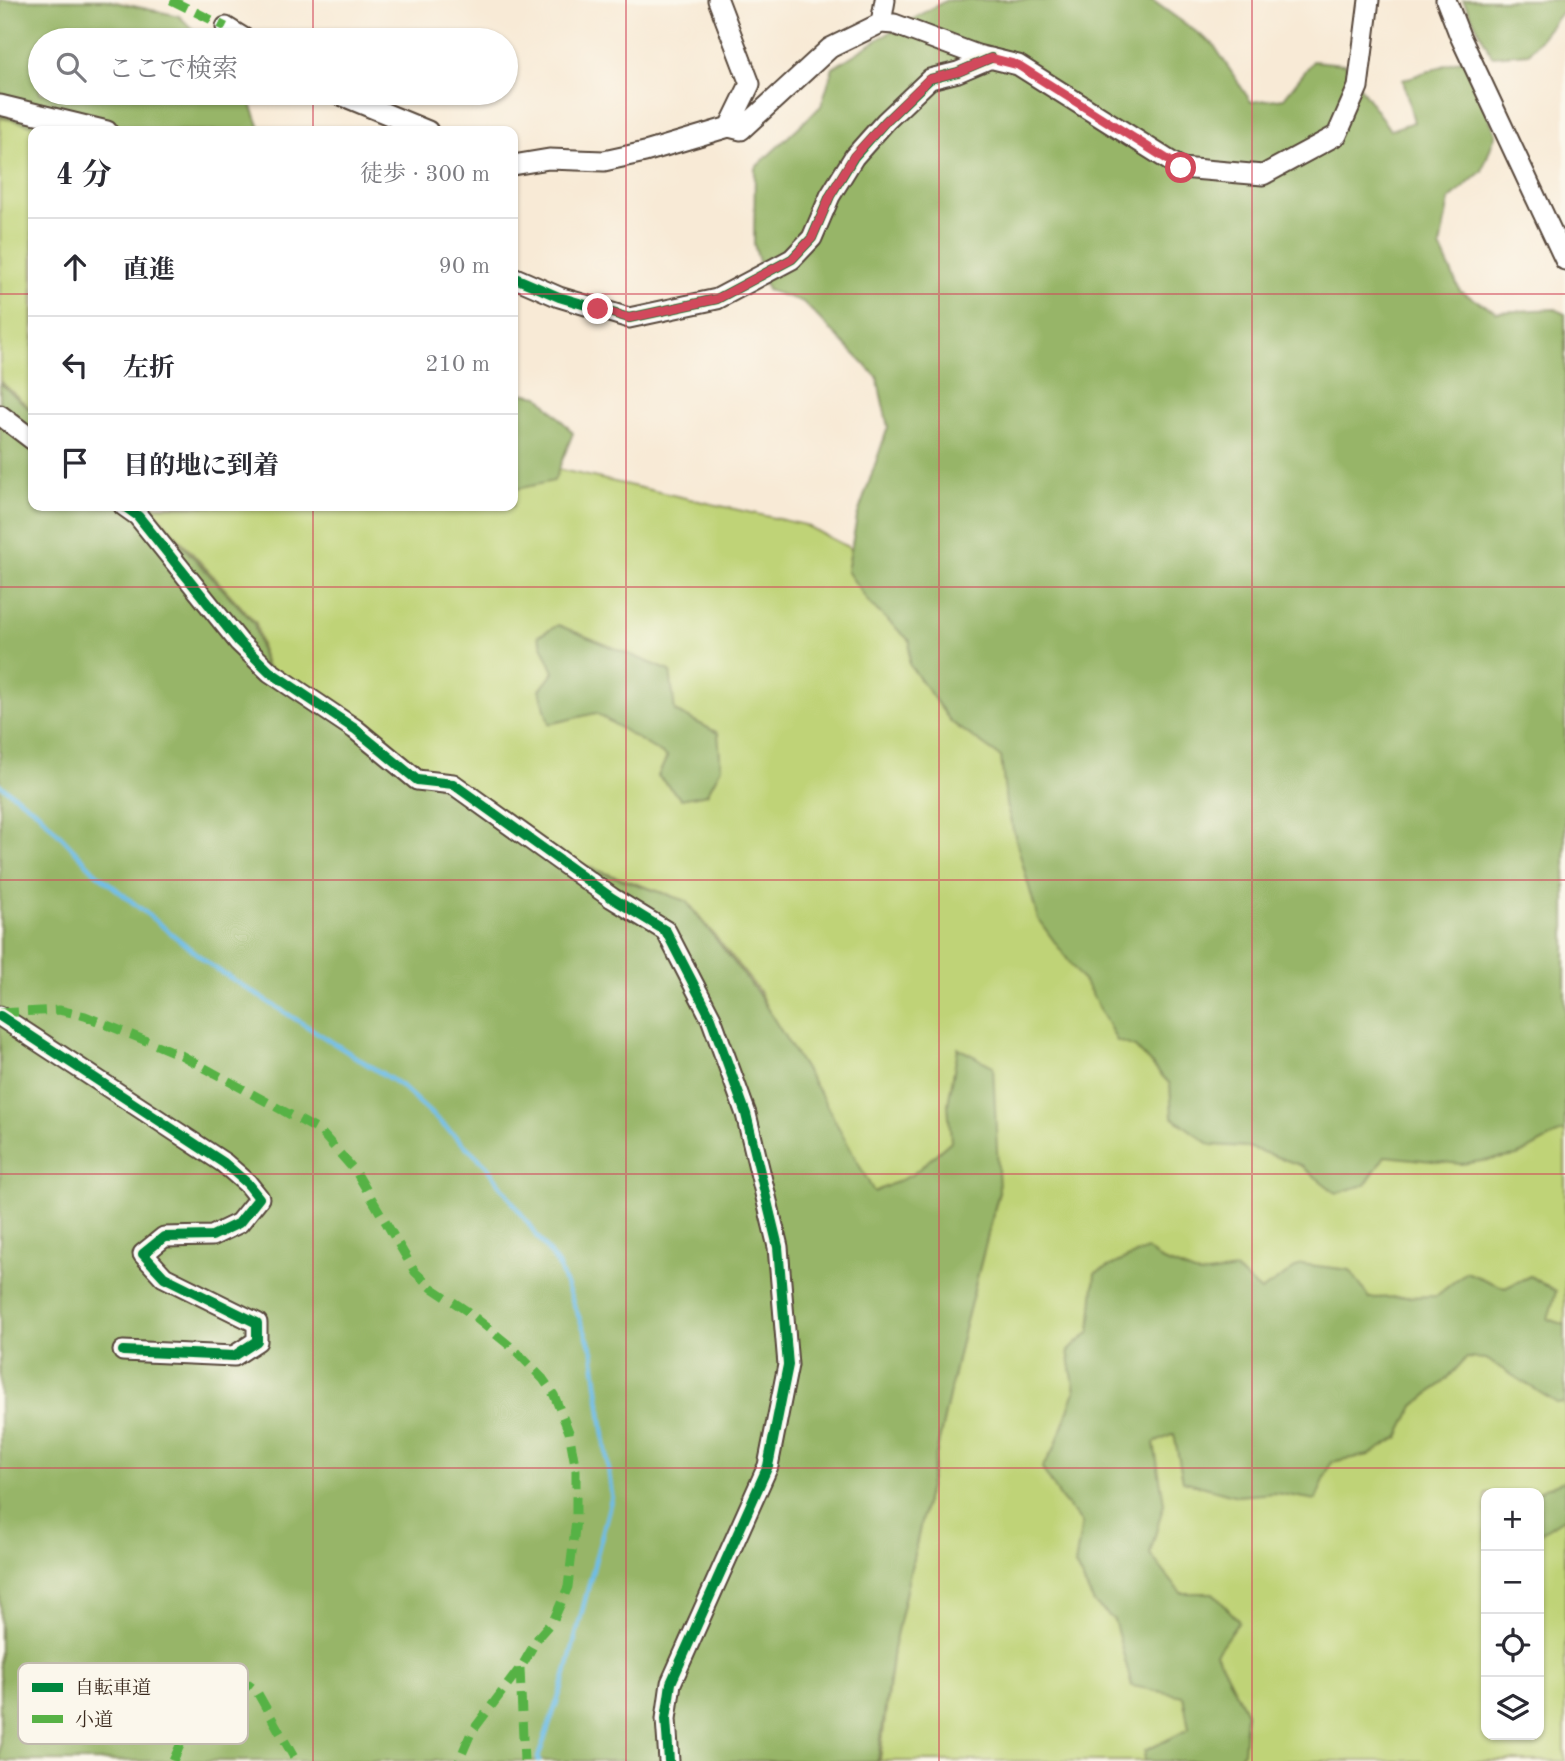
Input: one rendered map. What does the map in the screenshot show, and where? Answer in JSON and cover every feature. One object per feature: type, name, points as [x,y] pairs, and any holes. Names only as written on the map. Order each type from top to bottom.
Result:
[{"type":"street","points":[[718,0],[750,85],[729,127]]},
{"type":"street","points":[[881,23],[885,0]]},
{"type":"street","points":[[518,163],[549,159],[604,161],[729,127],[741,130],[830,48],[881,23],[894,24],[1018,65],[1181,168],[1263,175],[1337,135],[1358,87],[1369,0]]},
{"type":"street","points":[[1446,0],[1460,36],[1565,260]]},
{"type":"street","points":[[518,279],[559,297],[629,318],[717,299],[792,259],[812,238],[830,196],[854,156],[929,79],[958,72],[991,58]]},
{"type":"street","points":[[0,105],[86,126]]},
{"type":"street","points":[[365,105],[416,126]]},
{"type":"street","points":[[0,415],[28,436]]},
{"type":"street","points":[[131,511],[138,516],[239,642],[270,673],[355,729],[417,780],[453,784],[612,898],[666,931],[711,1018],[746,1114],[778,1247],[788,1365],[768,1466],[671,1683],[666,1719],[669,1761]]},
{"type":"street","points":[[0,1016],[224,1163],[247,1183],[259,1198],[239,1223],[212,1236],[164,1237],[143,1254],[164,1277],[257,1323],[257,1342],[234,1356],[123,1351]]},
{"type":"green space","points":[[0,0],[106,0],[179,16],[192,28],[28,28],[28,105],[251,105],[259,126],[35,126],[0,116]]},
{"type":"green space","points":[[947,0],[1152,0],[1213,44],[1251,102],[1284,98],[1313,61],[1344,64],[1390,130],[1414,122],[1403,80],[1463,59],[1496,133],[1482,171],[1449,200],[1440,247],[1460,291],[1497,312],[1555,309],[1565,314],[1565,1130],[1517,1156],[1461,1164],[1385,1156],[1365,1185],[1336,1193],[1300,1165],[1248,1147],[1211,1145],[1172,1117],[1170,1084],[1135,1047],[1117,1041],[1089,989],[1038,919],[1006,804],[1001,757],[951,722],[909,664],[910,641],[870,604],[847,571],[857,517],[888,427],[877,377],[803,302],[767,290],[754,244],[755,168],[821,106],[833,68]]},
{"type":"green space","points":[[1463,0],[1565,0],[1565,8],[1529,53],[1492,56]]},
{"type":"green space","points":[[0,118],[46,126],[28,126],[28,406],[0,381]]},
{"type":"green space","points":[[0,383],[28,408],[28,511],[151,511],[254,623],[264,665],[419,775],[579,865],[686,901],[757,992],[822,1097],[874,1192],[912,1175],[951,1141],[948,1104],[958,1048],[993,1066],[999,1191],[962,1337],[893,1649],[878,1761],[0,1761]]},
{"type":"green space","points":[[518,393],[539,396],[573,433],[554,481],[518,489]]},
{"type":"green space","points":[[518,460],[805,525],[848,547],[1065,797],[1565,916],[1565,1761],[880,1761],[893,1649],[962,1337],[999,1192],[870,1215],[850,1185],[759,991],[687,901],[580,864],[420,773],[266,666],[256,623],[154,511],[518,511]]},
{"type":"green space","points":[[558,625],[670,671],[675,711],[718,733],[721,768],[707,794],[681,799],[658,776],[667,757],[596,713],[549,724],[540,690],[554,672],[538,636]]},
{"type":"green space","points":[[1147,1249],[1161,1260],[1200,1275],[1236,1270],[1261,1291],[1301,1264],[1350,1270],[1369,1298],[1436,1296],[1466,1272],[1505,1288],[1530,1276],[1556,1292],[1548,1319],[1565,1325],[1565,1402],[1557,1403],[1486,1359],[1466,1358],[1445,1381],[1414,1406],[1399,1437],[1369,1455],[1331,1462],[1316,1500],[1275,1493],[1237,1496],[1183,1481],[1174,1434],[1154,1443],[1164,1503],[1150,1554],[1181,1593],[1213,1593],[1239,1621],[1216,1653],[1246,1713],[1243,1752],[1236,1761],[1144,1761],[1145,1751],[1189,1729],[1183,1696],[1132,1686],[1114,1620],[1094,1603],[1075,1565],[1082,1523],[1060,1497],[1042,1468],[1055,1447],[1075,1391],[1068,1351],[1090,1332],[1095,1273]]},
{"type":"green space","points":[[1565,1481],[1565,1517],[1544,1531],[1544,1488]]},
{"type":"waterway","points":[[0,785],[38,812],[95,872],[213,967],[400,1085],[486,1165],[558,1265],[593,1352],[612,1496],[564,1681],[539,1761]]},
{"type":"marked path","points":[[171,0],[226,27]]},
{"type":"marked path","points":[[0,1013],[59,1010],[85,1016],[181,1055],[320,1131],[356,1172],[415,1272],[432,1288],[467,1311],[515,1350],[543,1379],[554,1395],[569,1432],[576,1470],[576,1520],[568,1587],[554,1619],[539,1636],[523,1664],[471,1733],[459,1761]]},
{"type":"marked path","points":[[520,1668],[524,1761]]},
{"type":"marked path","points":[[248,1685],[257,1692],[296,1761]]},
{"type":"marked path","points":[[173,1761],[181,1744]]},
{"type":"cycle path","points":[[518,279],[559,297],[629,318],[717,299],[792,259],[812,238],[830,196],[854,157],[886,121],[930,79],[958,72],[991,58]]},
{"type":"cycle path","points":[[131,511],[138,516],[239,642],[270,672],[355,729],[417,780],[453,784],[612,898],[666,931],[711,1018],[746,1114],[778,1247],[788,1365],[768,1466],[671,1683],[666,1719],[669,1761]]},
{"type":"cycle path","points":[[0,1016],[224,1163],[247,1183],[259,1198],[239,1223],[212,1236],[164,1237],[143,1254],[164,1277],[257,1323],[257,1341],[234,1356],[123,1351]]},
{"type":"route","points":[[598,309],[629,318],[717,299],[792,259],[812,238],[830,196],[854,156],[911,95],[929,79],[958,72],[991,58],[1018,65],[1181,168]]}]
